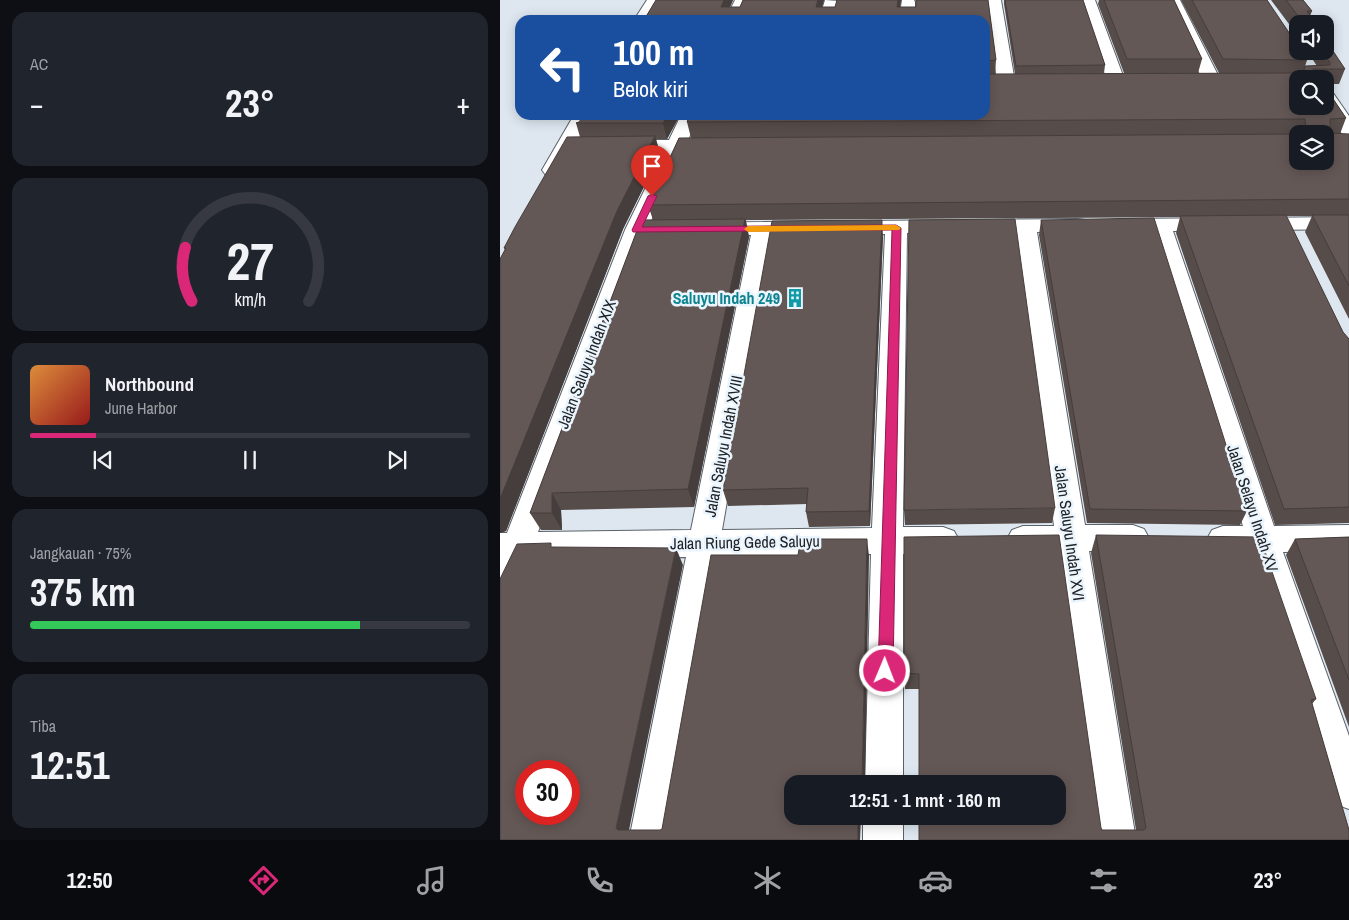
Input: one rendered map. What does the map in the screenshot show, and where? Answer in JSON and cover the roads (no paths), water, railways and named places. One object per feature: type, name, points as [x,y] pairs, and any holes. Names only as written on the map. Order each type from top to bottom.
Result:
[{"type":"street","points":[[645,15],[654,0]]},
{"type":"street","points":[[735,15],[742,0]]},
{"type":"street","points":[[994,0],[999,82],[1024,82]]},
{"type":"street","points":[[1088,0],[1116,81]]},
{"type":"street","points":[[1173,0],[1212,81]]},
{"type":"street","points":[[828,15],[832,1]]},
{"type":"street","points":[[907,15],[908,2]]},
{"type":"street","points":[[1098,82],[1135,81]]},
{"type":"street","points":[[1192,81],[1231,81]]},
{"type":"street","points":[[1334,108],[1349,130]]},
{"type":"street","points":[[583,120],[583,147]]},
{"type":"street","name":"Jalan Saluyu Indah XIX","points":[[500,585],[509,546],[636,230],[688,120]]},
{"type":"street","points":[[542,188],[583,147],[735,146]]},
{"type":"street","points":[[636,230],[1160,224],[1292,232],[1349,223]]},
{"type":"street","name":"Jalan Selayu Indah XV","points":[[1160,224],[1263,540],[1349,790]]},
{"type":"street","name":"Jalan Saluyu Indah XVI","points":[[1025,226],[1116,840]]},
{"type":"street","points":[[884,775],[887,540],[896,228]]},
{"type":"street","name":"Jalan Saluyu Indah XVIII","points":[[649,840],[763,229]]},
{"type":"street","name":"Jalan Riung Gede Saluyu","points":[[509,546],[1071,538],[1158,539]]},
{"type":"street","points":[[1196,539],[1349,538]]},
{"type":"street","points":[[883,825],[883,840]]},
{"type":"place","name":"Saluyu Indah 249","points":[[795,298]]}]
